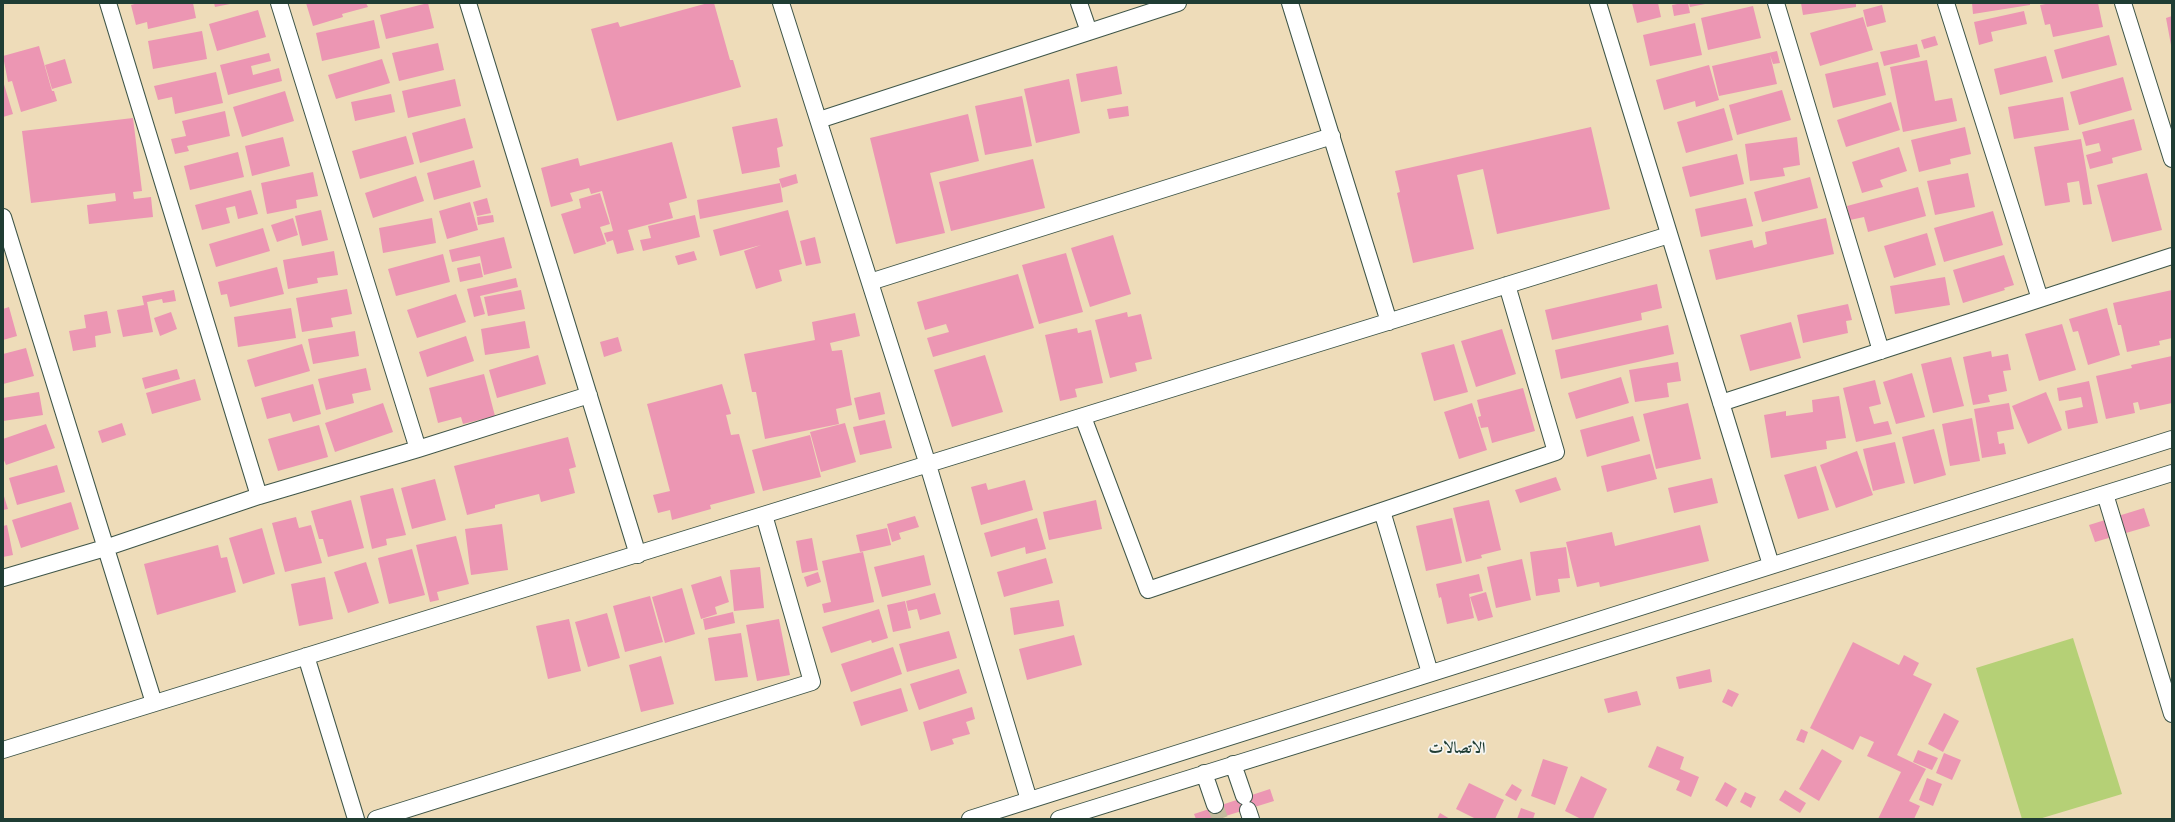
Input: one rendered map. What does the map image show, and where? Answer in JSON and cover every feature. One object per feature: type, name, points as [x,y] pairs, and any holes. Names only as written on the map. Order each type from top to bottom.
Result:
[{"type":"street","points":[[108,3],[259,496]]},
{"type":"street","points":[[279,3],[418,449]]},
{"type":"street","points":[[468,3],[638,555]]},
{"type":"street","points":[[781,3],[928,465],[1029,800]]},
{"type":"street","points":[[1079,3],[1089,32]]},
{"type":"street","points":[[818,120],[1178,3]]},
{"type":"street","points":[[1290,3],[1390,322]]},
{"type":"street","points":[[1598,3],[1771,565]]},
{"type":"street","points":[[1776,3],[1881,351]]},
{"type":"street","points":[[1946,3],[2040,299]]},
{"type":"street","points":[[2123,3],[2172,159]]},
{"type":"street","points":[[870,282],[1332,136]]},
{"type":"street","points":[[3,217],[154,703]]},
{"type":"street","points":[[3,750],[638,555],[1669,235]]},
{"type":"street","points":[[1721,403],[2172,256]]},
{"type":"street","points":[[1083,417],[1148,590],[1556,452],[1507,285]]},
{"type":"street","points":[[3,578],[105,548],[259,496],[418,449],[589,395]]},
{"type":"street","points":[[970,819],[2172,439]]},
{"type":"street","points":[[1059,819],[2172,473]]},
{"type":"street","points":[[2104,494],[2172,714]]},
{"type":"street","points":[[1382,511],[1430,673]]},
{"type":"street","points":[[376,819],[812,682],[764,515]]},
{"type":"street","points":[[306,656],[356,819]]},
{"type":"street","points":[[1233,764],[1248,808]]},
{"type":"street","points":[[1204,773],[1215,805]]},
{"type":"green space","points":[[2073,638],[2122,794],[2039,819],[2022,819],[1976,668]]},
{"type":"building","points":[[138,3],[193,3],[196,18],[148,29],[147,22],[136,25],[131,5]]},
{"type":"building","points":[[214,3],[229,3],[230,4],[215,7]]},
{"type":"building","points":[[306,3],[366,3],[368,7],[342,14],[343,17],[313,26]]},
{"type":"building","points":[[428,3],[434,28],[386,39],[380,15]]},
{"type":"building","points":[[708,3],[714,3],[730,60],[733,60],[741,87],[617,121],[591,29],[618,22],[620,27]]},
{"type":"building","points":[[1632,3],[1658,3],[1661,17],[1637,23]]},
{"type":"building","points":[[1688,3],[1690,13],[1674,16],[1672,5]]},
{"type":"building","points":[[1689,3],[1705,3],[1705,4],[1690,7]]},
{"type":"building","points":[[1801,3],[1856,3],[1856,7],[1803,15]]},
{"type":"building","points":[[1972,3],[2030,3],[2030,5],[1973,14]]},
{"type":"building","points":[[2051,3],[2098,3],[2103,27],[2053,37],[2050,24],[2045,25],[2040,5]]},
{"type":"building","points":[[1882,5],[1886,22],[1867,27],[1863,10]]},
{"type":"building","points":[[1753,6],[1761,38],[1708,50],[1701,18]]},
{"type":"building","points":[[258,10],[266,37],[217,51],[209,24]]},
{"type":"building","points":[[2024,11],[2027,24],[1991,32],[1993,41],[1979,45],[1974,22]]},
{"type":"building","points":[[2172,16],[2172,45],[2171,45],[2166,18]]},
{"type":"building","points":[[1863,17],[1873,50],[1820,66],[1810,33]]},
{"type":"building","points":[[374,20],[380,48],[322,61],[316,33]]},
{"type":"building","points":[[1695,23],[1702,55],[1650,66],[1643,35]]},
{"type":"building","points":[[202,31],[207,59],[153,69],[148,41]]},
{"type":"building","points":[[2109,35],[2117,65],[2062,79],[2054,50]]},
{"type":"building","points":[[1935,36],[1938,45],[1924,49],[1921,40]]},
{"type":"building","points":[[438,43],[444,70],[399,81],[392,53]]},
{"type":"building","points":[[1917,44],[1920,57],[1884,66],[1880,52]]},
{"type":"building","points":[[39,46],[52,91],[54,91],[57,101],[21,112],[12,81],[8,82],[3,56]]},
{"type":"building","points":[[1777,51],[1780,63],[1773,64],[1770,55],[1777,84],[1719,96],[1712,66]]},
{"type":"building","points":[[269,53],[271,61],[251,66],[253,75],[279,68],[282,81],[228,95],[220,65]]},
{"type":"building","points":[[2046,56],[2053,82],[2000,95],[1994,69]]},
{"type":"building","points":[[65,59],[72,83],[52,89],[45,65]]},
{"type":"building","points":[[382,59],[390,83],[336,99],[328,75]]},
{"type":"building","points":[[1927,60],[1935,101],[1952,98],[1957,121],[1903,132],[1890,67]]},
{"type":"building","points":[[1878,62],[1886,95],[1833,108],[1825,74]]},
{"type":"building","points":[[1709,65],[1719,100],[1696,107],[1695,101],[1664,110],[1656,80]]},
{"type":"building","points":[[1117,66],[1122,94],[1081,102],[1076,74]]},
{"type":"building","points":[[216,72],[223,103],[175,114],[172,97],[158,100],[154,86]]},
{"type":"building","points":[[2123,77],[2132,110],[2079,125],[2070,92]]},
{"type":"building","points":[[455,79],[461,106],[408,118],[402,91]]},
{"type":"building","points":[[1069,79],[1080,133],[1036,143],[1024,89]]},
{"type":"building","points":[[3,81],[13,114],[3,117]]},
{"type":"building","points":[[1782,90],[1791,120],[1737,135],[1729,105]]},
{"type":"building","points":[[285,91],[294,121],[242,137],[233,107]]},
{"type":"building","points":[[391,94],[395,112],[355,121],[351,102]]},
{"type":"building","points":[[1022,96],[1032,146],[985,155],[975,106]]},
{"type":"building","points":[[2063,97],[2069,130],[2014,139],[2008,107]]},
{"type":"building","points":[[1891,102],[1900,130],[1846,147],[1837,120]]},
{"type":"building","points":[[1128,106],[1129,116],[1109,119],[1107,109]]},
{"type":"building","points":[[1724,108],[1733,140],[1686,153],[1677,122]]},
{"type":"building","points":[[225,111],[230,136],[187,146],[189,151],[175,154],[171,139],[186,136],[182,121]]},
{"type":"building","points":[[968,114],[979,161],[930,173],[945,233],[896,244],[870,138]]},
{"type":"building","points":[[133,118],[142,191],[133,192],[134,199],[151,197],[153,217],[89,224],[87,205],[116,201],[115,193],[31,203],[22,131]]},
{"type":"building","points":[[465,118],[473,148],[420,163],[412,133]]},
{"type":"building","points":[[777,118],[783,146],[777,148],[780,167],[742,174],[732,127]]},
{"type":"building","points":[[2134,119],[2142,150],[2112,158],[2113,163],[2090,169],[2086,155],[2101,151],[2099,143],[2086,146],[2082,132]]},
{"type":"building","points":[[1591,127],[1610,209],[1497,234],[1483,169],[1457,175],[1474,249],[1413,263],[1397,193],[1400,192],[1395,171]]},
{"type":"building","points":[[1965,127],[1971,154],[1950,159],[1951,164],[1919,172],[1911,140]]},
{"type":"building","points":[[406,136],[414,164],[360,179],[352,151]]},
{"type":"building","points":[[283,137],[290,166],[252,176],[245,146]]},
{"type":"building","points":[[1797,137],[1800,165],[1783,168],[1785,176],[1750,181],[1745,144]]},
{"type":"building","points":[[2081,139],[2092,204],[2083,205],[2079,181],[2067,183],[2070,202],[2045,206],[2034,147]]},
{"type":"building","points":[[672,142],[687,198],[669,203],[673,218],[628,230],[634,250],[617,254],[613,240],[607,242],[604,233],[613,231],[602,191],[591,194],[589,188],[570,193],[573,201],[551,207],[541,168],[578,158],[580,166]]},
{"type":"building","points":[[1899,147],[1907,171],[1880,180],[1883,187],[1862,193],[1852,162]]},
{"type":"building","points":[[238,152],[244,177],[190,190],[184,166]]},
{"type":"building","points":[[1737,154],[1744,184],[1690,197],[1682,167]]},
{"type":"building","points":[[1033,159],[1045,208],[951,231],[939,182]]},
{"type":"building","points":[[474,160],[481,187],[434,200],[427,173]]},
{"type":"building","points":[[313,172],[318,196],[296,200],[297,208],[267,214],[261,183]]},
{"type":"building","points":[[1968,173],[1975,207],[1935,215],[1927,181]]},
{"type":"building","points":[[2147,173],[2162,230],[2112,242],[2097,185]]},
{"type":"building","points":[[796,174],[798,183],[782,188],[779,179]]},
{"type":"building","points":[[416,176],[424,201],[373,218],[365,193]]},
{"type":"building","points":[[1810,177],[1818,208],[1762,222],[1754,192]]},
{"type":"building","points":[[780,183],[783,202],[700,219],[697,200]]},
{"type":"building","points":[[1918,187],[1926,216],[1868,232],[1864,217],[1850,220],[1847,206]]},
{"type":"building","points":[[251,190],[258,214],[238,219],[235,206],[226,208],[230,223],[202,230],[195,205]]},
{"type":"building","points":[[600,193],[610,224],[600,227],[606,244],[574,254],[561,214],[581,208],[579,199]]},
{"type":"building","points":[[487,198],[491,213],[477,216],[473,202]]},
{"type":"building","points":[[1746,198],[1753,226],[1701,237],[1695,209]]},
{"type":"building","points":[[470,202],[478,230],[447,239],[439,211]]},
{"type":"building","points":[[321,210],[328,240],[302,246],[295,216]]},
{"type":"building","points":[[788,210],[802,264],[779,270],[782,281],[756,289],[744,251],[761,245],[720,256],[713,230]]},
{"type":"building","points":[[1993,211],[2003,245],[1944,262],[1934,228]]},
{"type":"building","points":[[493,215],[494,222],[478,225],[477,217]]},
{"type":"building","points":[[695,215],[700,237],[643,251],[640,240],[651,238],[648,226]]},
{"type":"building","points":[[293,218],[298,235],[277,242],[271,225]]},
{"type":"building","points":[[432,218],[436,243],[383,253],[379,228]]},
{"type":"building","points":[[1826,218],[1834,254],[1716,280],[1709,250],[1752,240],[1754,248],[1767,244],[1765,232]]},
{"type":"building","points":[[263,228],[270,251],[216,267],[209,244]]},
{"type":"building","points":[[1927,233],[1936,265],[1894,278],[1884,246]]},
{"type":"building","points":[[1113,235],[1131,294],[1090,307],[1071,248]]},
{"type":"building","points":[[504,237],[512,268],[484,275],[480,256],[452,262],[449,250]]},
{"type":"building","points":[[815,237],[821,263],[806,266],[800,241]]},
{"type":"building","points":[[334,251],[338,275],[317,278],[318,283],[288,289],[283,260]]},
{"type":"building","points":[[694,251],[697,260],[678,265],[675,256]]},
{"type":"building","points":[[1066,253],[1083,312],[1039,324],[1022,265]]},
{"type":"building","points":[[443,254],[450,282],[396,296],[388,269]]},
{"type":"building","points":[[2004,255],[2014,285],[2004,288],[2005,290],[1963,303],[1953,270]]},
{"type":"building","points":[[480,263],[483,277],[460,282],[457,268]]},
{"type":"building","points":[[277,267],[284,294],[230,307],[227,294],[221,295],[218,282]]},
{"type":"building","points":[[1018,274],[1034,328],[933,357],[927,338],[949,332],[946,324],[925,330],[917,302]]},
{"type":"building","points":[[1945,277],[1950,305],[1895,314],[1890,286]]},
{"type":"building","points":[[516,278],[518,287],[480,296],[485,314],[474,317],[467,289]]},
{"type":"building","points":[[1657,284],[1662,308],[1641,313],[1642,320],[1552,340],[1545,310]]},
{"type":"building","points":[[347,289],[352,314],[331,318],[333,327],[302,332],[296,298]]},
{"type":"building","points":[[174,290],[176,301],[163,303],[162,299],[147,302],[153,332],[123,337],[117,310],[144,305],[142,296]]},
{"type":"building","points":[[521,290],[525,309],[488,316],[484,297]]},
{"type":"building","points":[[2172,290],[2172,338],[2159,341],[2160,345],[2127,352],[2121,325],[2118,325],[2113,303]]},
{"type":"building","points":[[456,294],[466,322],[417,338],[407,310]]},
{"type":"building","points":[[1848,304],[1852,320],[1846,321],[1848,333],[1803,343],[1797,315]]},
{"type":"building","points":[[9,307],[17,336],[3,340],[3,309]]},
{"type":"building","points":[[291,308],[296,338],[238,347],[234,317]]},
{"type":"building","points":[[2107,308],[2120,355],[2088,365],[2078,331],[2073,332],[2069,319]]},
{"type":"building","points":[[107,311],[111,333],[95,336],[96,347],[73,351],[69,331],[86,328],[84,315]]},
{"type":"building","points":[[171,312],[177,329],[160,336],[154,318]]},
{"type":"building","points":[[1127,312],[1128,317],[1141,314],[1152,359],[1135,363],[1137,371],[1110,378],[1095,320]]},
{"type":"building","points":[[855,313],[860,336],[830,343],[832,351],[842,350],[852,405],[836,409],[839,424],[765,439],[756,392],[752,392],[744,354],[815,340],[812,322]]},
{"type":"building","points":[[525,321],[530,348],[485,355],[481,329]]},
{"type":"building","points":[[1791,322],[1801,358],[1750,371],[1740,335]]},
{"type":"building","points":[[2062,324],[2076,370],[2039,381],[2025,334]]},
{"type":"building","points":[[1668,325],[1674,354],[1561,379],[1555,350]]},
{"type":"building","points":[[1077,328],[1078,333],[1091,330],[1103,383],[1075,389],[1077,397],[1060,401],[1045,335]]},
{"type":"building","points":[[1502,329],[1516,374],[1476,387],[1461,341]]},
{"type":"building","points":[[355,331],[359,356],[313,364],[308,339]]},
{"type":"building","points":[[466,336],[474,361],[427,377],[419,352]]},
{"type":"building","points":[[618,337],[622,351],[604,357],[600,342]]},
{"type":"building","points":[[302,344],[310,371],[255,387],[247,360]]},
{"type":"building","points":[[1454,344],[1468,392],[1434,401],[1421,353]]},
{"type":"building","points":[[26,348],[34,376],[3,384],[3,354]]},
{"type":"building","points":[[1991,351],[1992,357],[2008,354],[2011,370],[2003,371],[2007,391],[1988,395],[1990,402],[1973,405],[1963,357]]},
{"type":"building","points":[[538,355],[546,384],[497,398],[489,370]]},
{"type":"building","points":[[985,355],[1003,412],[952,427],[934,370]]},
{"type":"building","points":[[2172,356],[2172,403],[2140,410],[2138,402],[2133,403],[2135,413],[2106,419],[2096,376],[2132,368],[2131,365]]},
{"type":"building","points":[[1951,357],[1964,406],[1933,413],[1921,364]]},
{"type":"building","points":[[1678,362],[1681,381],[1667,383],[1669,397],[1635,402],[1629,370]]},
{"type":"building","points":[[366,368],[371,390],[352,394],[354,403],[326,410],[318,379]]},
{"type":"building","points":[[177,369],[180,379],[145,389],[142,378]]},
{"type":"building","points":[[1912,373],[1925,417],[1896,424],[1883,382]]},
{"type":"building","points":[[484,374],[495,416],[463,424],[461,417],[438,423],[429,388]]},
{"type":"building","points":[[1621,377],[1629,403],[1576,419],[1568,393]]},
{"type":"building","points":[[195,379],[201,400],[152,414],[146,393]]},
{"type":"building","points":[[1875,380],[1881,404],[1869,407],[1874,424],[1888,421],[1892,434],[1856,442],[1843,388]]},
{"type":"building","points":[[2089,381],[2098,423],[2068,429],[2065,411],[2083,407],[2081,397],[2059,401],[2057,388]]},
{"type":"building","points":[[313,384],[321,414],[293,422],[290,413],[267,419],[261,398]]},
{"type":"building","points":[[722,384],[731,414],[726,415],[731,435],[739,434],[755,493],[710,505],[711,509],[672,520],[670,510],[658,513],[653,495],[670,491],[647,404]]},
{"type":"building","points":[[1523,388],[1535,431],[1492,443],[1488,427],[1481,428],[1478,417],[1481,416],[1477,400]]},
{"type":"building","points":[[39,392],[43,415],[3,421],[3,398]]},
{"type":"building","points":[[880,392],[885,414],[859,420],[854,398]]},
{"type":"building","points":[[2046,392],[2062,430],[2028,444],[2012,406]]},
{"type":"building","points":[[1839,396],[1846,438],[1826,441],[1827,449],[1771,458],[1764,415],[1786,411],[1786,416],[1813,412],[1812,400]]},
{"type":"building","points":[[383,403],[393,432],[335,452],[325,423]]},
{"type":"building","points":[[1472,403],[1487,450],[1459,459],[1444,412]]},
{"type":"building","points":[[1688,403],[1701,459],[1656,469],[1643,414]]},
{"type":"building","points":[[2009,403],[2014,429],[1997,432],[1999,444],[2004,443],[2006,454],[1982,458],[1974,409]]},
{"type":"building","points":[[1633,416],[1640,441],[1587,457],[1580,430]]},
{"type":"building","points":[[1972,418],[1980,461],[1950,466],[1942,424]]},
{"type":"building","points":[[885,420],[892,448],[860,455],[853,427]]},
{"type":"building","points":[[122,423],[126,435],[102,443],[98,431]]},
{"type":"building","points":[[845,423],[856,462],[821,472],[810,432]]},
{"type":"building","points":[[46,424],[55,448],[6,465],[3,458],[3,439]]},
{"type":"building","points":[[319,425],[328,457],[278,471],[268,439]]},
{"type":"building","points":[[1934,429],[1946,475],[1914,484],[1902,437]]},
{"type":"building","points":[[810,435],[821,477],[763,491],[752,450]]},
{"type":"building","points":[[568,437],[576,467],[569,469],[575,493],[541,502],[539,494],[495,505],[495,508],[467,515],[454,466]]},
{"type":"building","points":[[1895,442],[1905,483],[1873,491],[1863,449]]},
{"type":"building","points":[[1857,451],[1873,495],[1836,508],[1820,465]]},
{"type":"building","points":[[1650,454],[1657,479],[1607,492],[1601,466]]},
{"type":"building","points":[[57,465],[65,492],[17,505],[9,478]]},
{"type":"building","points":[[1816,466],[1829,510],[1798,519],[1784,475]]},
{"type":"building","points":[[1556,477],[1561,490],[1520,503],[1515,490]]},
{"type":"building","points":[[1712,478],[1718,503],[1674,513],[1668,488]]},
{"type":"building","points":[[435,479],[446,520],[412,529],[401,488]]},
{"type":"building","points":[[1025,480],[1033,510],[981,525],[971,487],[986,483],[988,490]]},
{"type":"building","points":[[393,488],[406,535],[386,539],[387,545],[372,549],[360,496]]},
{"type":"building","points":[[3,493],[8,509],[3,510]]},
{"type":"building","points":[[351,500],[364,548],[328,557],[323,539],[319,539],[311,511]]},
{"type":"building","points":[[1096,500],[1102,529],[1049,540],[1043,512]]},
{"type":"building","points":[[1489,500],[1501,550],[1481,555],[1482,558],[1466,562],[1453,508]]},
{"type":"building","points":[[71,502],[79,529],[21,548],[12,520]]},
{"type":"building","points":[[2144,508],[2150,526],[2095,542],[2089,525]]},
{"type":"building","points":[[915,516],[919,527],[899,533],[901,539],[892,542],[887,524]]},
{"type":"building","points":[[296,517],[299,528],[311,525],[322,563],[285,572],[272,523]]},
{"type":"building","points":[[1037,518],[1046,549],[1026,554],[1025,547],[991,557],[984,533]]},
{"type":"building","points":[[1452,518],[1462,563],[1426,571],[1416,526]]},
{"type":"building","points":[[502,524],[508,570],[471,575],[465,529]]},
{"type":"building","points":[[7,525],[13,555],[3,557],[3,526]]},
{"type":"building","points":[[1700,525],[1709,561],[1600,587],[1599,582],[1577,587],[1566,542],[1612,532],[1615,546]]},
{"type":"building","points":[[262,528],[275,574],[243,584],[229,538]]},
{"type":"building","points":[[887,528],[891,545],[860,552],[856,535]]},
{"type":"building","points":[[456,536],[469,584],[437,592],[439,600],[430,602],[416,545]]},
{"type":"building","points":[[812,538],[818,570],[802,573],[796,541]]},
{"type":"building","points":[[218,545],[221,558],[227,557],[236,592],[157,615],[144,564]]},
{"type":"building","points":[[1566,547],[1570,578],[1558,579],[1560,592],[1536,596],[1530,552]]},
{"type":"building","points":[[412,549],[425,595],[389,604],[378,558]]},
{"type":"building","points":[[863,552],[874,602],[824,613],[822,604],[831,602],[822,561]]},
{"type":"building","points":[[924,555],[931,585],[882,597],[874,567]]},
{"type":"building","points":[[1046,558],[1053,583],[1004,597],[997,572]]},
{"type":"building","points":[[1522,559],[1531,600],[1496,608],[1487,567]]},
{"type":"building","points":[[366,562],[379,603],[348,613],[334,572]]},
{"type":"building","points":[[760,567],[764,608],[734,611],[730,570]]},
{"type":"building","points":[[818,572],[821,582],[807,587],[804,577]]},
{"type":"building","points":[[1479,574],[1483,591],[1469,594],[1474,618],[1447,624],[1441,597],[1439,598],[1436,584]]},
{"type":"building","points":[[721,576],[729,602],[715,607],[717,614],[701,619],[691,585]]},
{"type":"building","points":[[325,577],[333,619],[299,626],[291,584]]},
{"type":"building","points":[[682,588],[695,634],[665,643],[652,597]]},
{"type":"building","points":[[1486,592],[1493,617],[1478,621],[1470,597]]},
{"type":"building","points":[[935,593],[941,614],[920,620],[917,609],[908,611],[906,601]]},
{"type":"building","points":[[650,596],[663,642],[625,652],[613,606]]},
{"type":"building","points":[[1059,600],[1064,626],[1014,635],[1010,608]]},
{"type":"building","points":[[905,601],[911,628],[893,632],[887,605]]},
{"type":"building","points":[[879,609],[888,638],[872,643],[871,640],[831,653],[822,627]]},
{"type":"building","points":[[733,612],[735,623],[705,630],[703,619]]},
{"type":"building","points":[[607,613],[620,658],[588,667],[575,622]]},
{"type":"building","points":[[569,619],[581,671],[548,679],[536,626]]},
{"type":"building","points":[[779,619],[790,675],[757,681],[746,625]]},
{"type":"building","points":[[949,631],[957,658],[907,672],[899,644]]},
{"type":"building","points":[[741,633],[748,677],[715,681],[708,638]]},
{"type":"building","points":[[1074,635],[1082,665],[1027,680],[1019,649]]},
{"type":"building","points":[[1853,642],[1899,665],[1904,655],[1919,663],[1913,675],[1932,684],[1897,755],[1926,769],[1909,801],[1920,806],[1914,819],[1878,819],[1901,772],[1867,756],[1874,742],[1860,736],[1853,750],[1810,728]]},
{"type":"building","points":[[893,647],[902,674],[851,692],[841,664]]},
{"type":"building","points":[[661,656],[674,704],[641,712],[629,665]]},
{"type":"building","points":[[959,669],[967,693],[919,710],[910,684]]},
{"type":"building","points":[[1710,669],[1712,682],[1679,689],[1676,677]]},
{"type":"building","points":[[901,688],[908,711],[861,726],[853,702]]},
{"type":"building","points":[[1728,689],[1739,694],[1732,707],[1722,702]]},
{"type":"building","points":[[1637,691],[1641,705],[1608,713],[1604,699]]},
{"type":"building","points":[[972,707],[975,719],[966,722],[970,734],[952,739],[954,744],[931,751],[923,722]]},
{"type":"building","points":[[1944,713],[1959,721],[1943,752],[1928,744]]},
{"type":"building","points":[[1801,729],[1808,732],[1804,743],[1796,740]]},
{"type":"building","points":[[1657,746],[1684,757],[1680,769],[1699,777],[1691,797],[1676,790],[1680,781],[1648,767]]},
{"type":"building","points":[[1822,749],[1842,761],[1819,801],[1799,789]]},
{"type":"building","points":[[1918,750],[1938,758],[1932,770],[1913,762]]},
{"type":"building","points":[[1944,753],[1961,760],[1952,780],[1936,773]]},
{"type":"building","points":[[1543,759],[1568,767],[1555,805],[1531,796]]},
{"type":"building","points":[[1581,776],[1607,789],[1593,819],[1581,819],[1565,811]]},
{"type":"building","points":[[1927,778],[1942,784],[1933,806],[1919,800]]},
{"type":"building","points":[[1725,782],[1737,789],[1727,807],[1715,800]]},
{"type":"building","points":[[1469,783],[1504,800],[1495,819],[1476,819],[1456,809]]},
{"type":"building","points":[[1512,784],[1522,790],[1516,801],[1505,795]]},
{"type":"building","points":[[1270,789],[1274,801],[1216,819],[1196,819],[1194,814]]},
{"type":"building","points":[[1785,790],[1806,803],[1800,813],[1779,800]]},
{"type":"building","points":[[1745,792],[1756,797],[1751,808],[1740,802]]},
{"type":"building","points":[[1521,808],[1535,813],[1533,819],[1517,819]]},
{"type":"building","points":[[1440,813],[1450,819],[1437,819]]},
{"type":"tunnel","points":[[1215,805],[1220,819]]},
{"type":"district","name":"الاتصالات","points":[[1457,749]]}]
